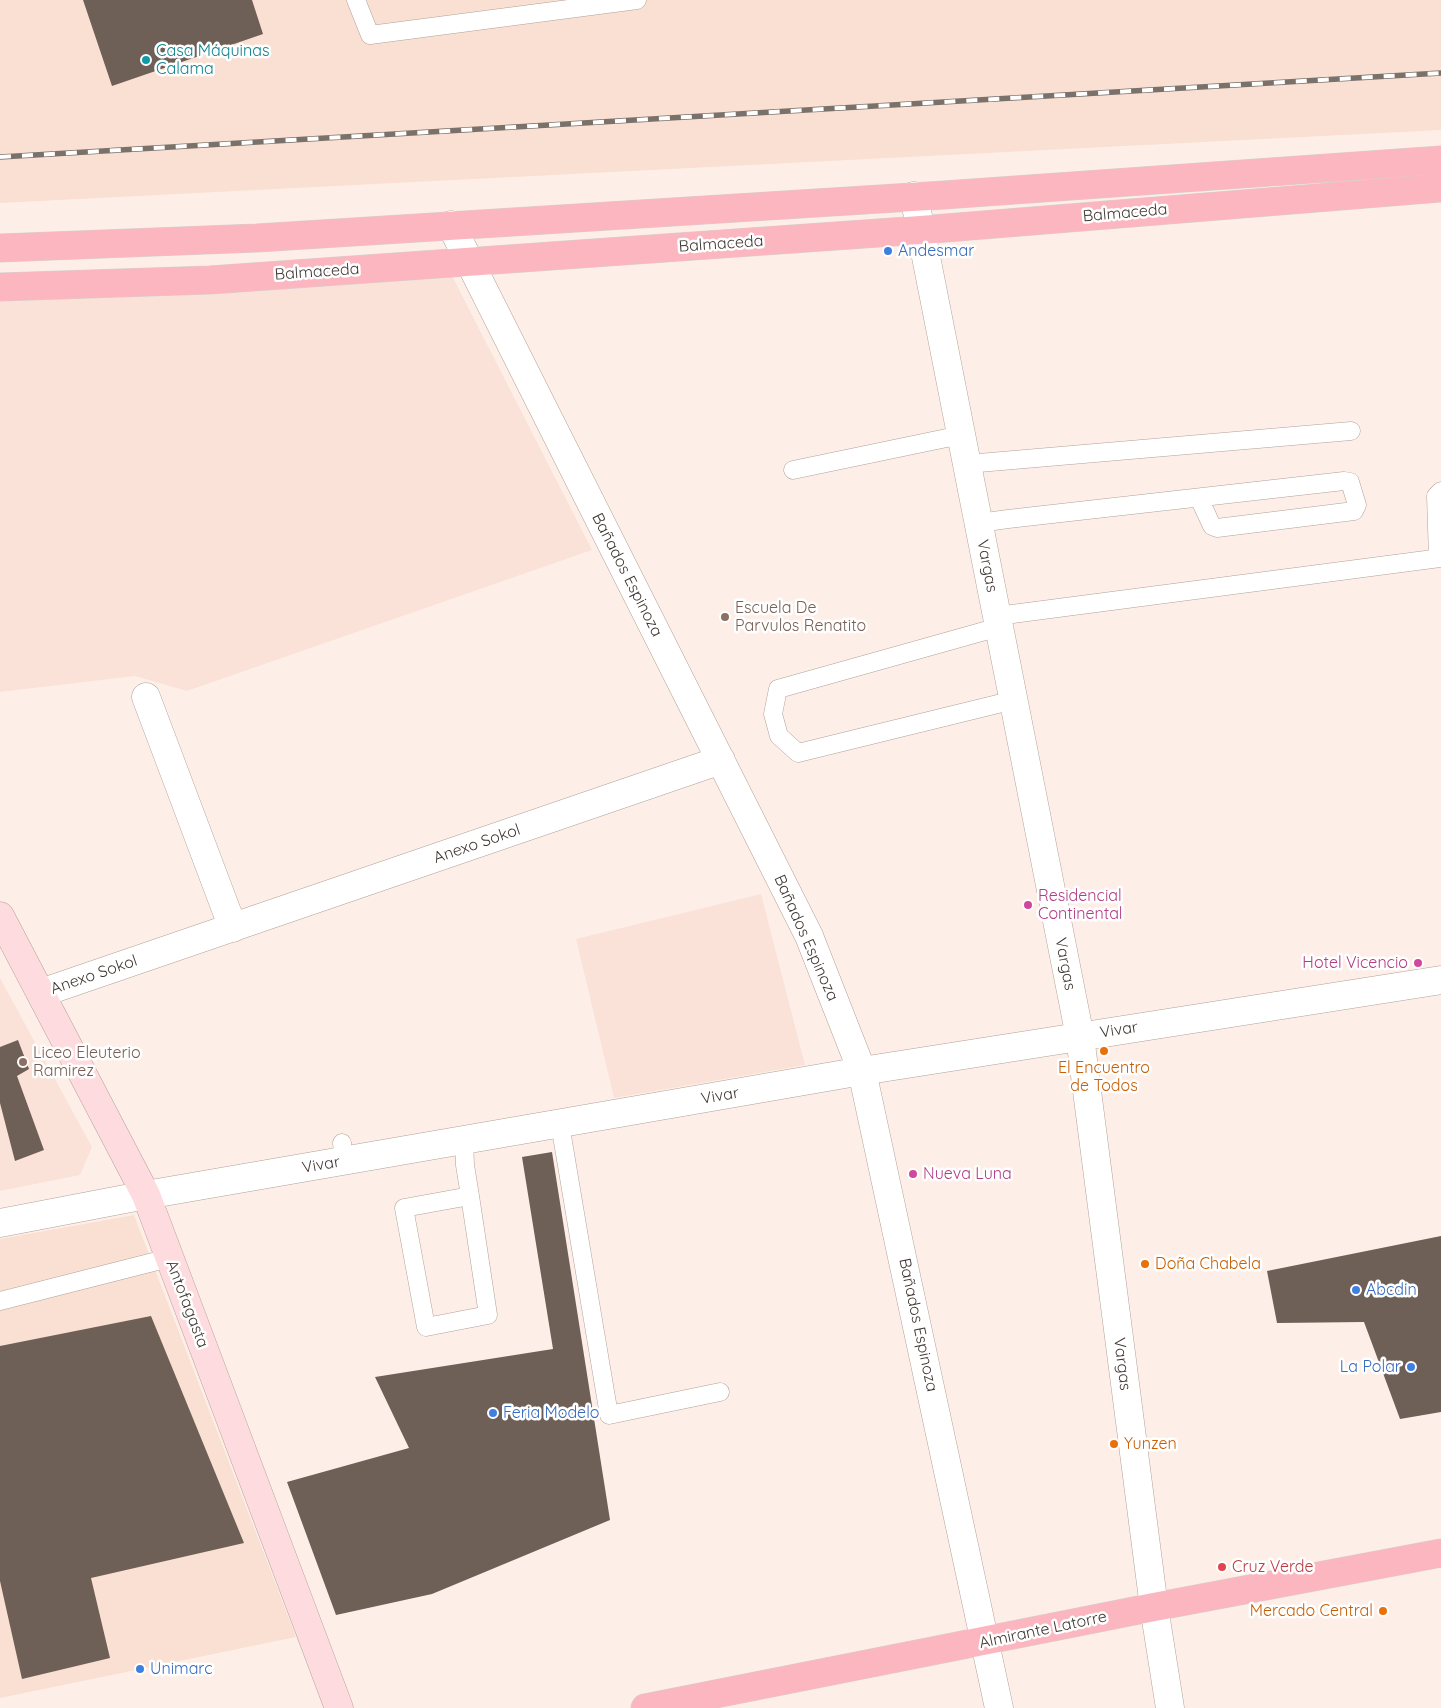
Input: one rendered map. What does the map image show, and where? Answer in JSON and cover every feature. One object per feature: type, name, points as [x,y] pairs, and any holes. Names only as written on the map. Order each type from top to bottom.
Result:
[{"type":"main road","name":"Balmaceda","points":[[0,248],[257,238],[1441,160]]},
{"type":"main road","name":"Balmaceda","points":[[0,287],[210,280],[921,230],[1441,188]]},
{"type":"main road","name":"Antofagasta","points":[[0,916],[146,1196],[339,1708]]},
{"type":"main road","name":"Almirante Latorre","points":[[645,1708],[1441,1554]]},
{"type":"street","name":"Vargas","points":[[914,196],[1080,1037],[1154,1608],[1170,1708]]},
{"type":"street","name":"Bañados Espinoza","points":[[451,226],[809,936],[862,1071],[999,1708]]},
{"type":"street","points":[[146,697],[233,928]]},
{"type":"street","name":"Anexo Sokol","points":[[40,993],[721,760]]},
{"type":"street","name":"Vivar","points":[[0,1223],[146,1196],[343,1152],[464,1140],[862,1071],[1441,980]]},
{"type":"lane","points":[[356,0],[370,35],[637,0]]},
{"type":"lane","points":[[967,464],[1351,431]]},
{"type":"lane","points":[[793,470],[961,435]]},
{"type":"lane","points":[[978,523],[1344,481],[1350,482],[1357,505],[1354,511],[1217,528],[1212,526],[1199,498]]},
{"type":"lane","points":[[1014,700],[798,753],[779,736],[772,714],[778,690],[998,622],[1440,558],[1436,496],[1441,491]]},
{"type":"lane","points":[[560,1124],[609,1415],[720,1392]]},
{"type":"lane","points":[[464,1140],[470,1196],[488,1315],[426,1327],[404,1208],[470,1196]]},
{"type":"lane","points":[[0,1301],[169,1258]]},
{"type":"shaded area","points":[[0,0],[1441,0],[1441,130],[0,203]]},
{"type":"shaded area","points":[[444,260],[592,550],[187,691],[135,676],[0,692],[0,295]]},
{"type":"shaded area","points":[[761,894],[805,1065],[614,1098],[576,939]]},
{"type":"shaded area","name":"Liceo Eleuterio Ramirez","points":[[0,978],[92,1147],[80,1175],[0,1191]]},
{"type":"shaded area","points":[[134,1215],[296,1637],[0,1698],[0,1239]]},
{"type":"building","name":"Casa Máquinas Calama","points":[[83,0],[252,0],[263,34],[112,86]]},
{"type":"building","points":[[18,1040],[29,1069],[17,1076],[44,1150],[15,1161],[0,1103],[0,1047]]},
{"type":"building","name":"Feria Modelo","points":[[552,1152],[610,1520],[432,1594],[336,1615],[287,1482],[409,1448],[375,1377],[553,1349],[522,1157]]},
{"type":"building","name":"Abcdin","points":[[1441,1236],[1441,1412],[1400,1419],[1364,1322],[1277,1323],[1267,1271]]},
{"type":"building","points":[[151,1316],[244,1543],[91,1578],[110,1658],[22,1679],[0,1581],[0,1346]]},
{"type":"railway","points":[[0,157],[1441,73]]},
{"type":"place","name":"Casa Máquinas Calama","points":[[146,60]]},
{"type":"place","name":"Andesmar","points":[[888,251]]},
{"type":"place","name":"Escuela De Parvulos Renatito","points":[[725,617]]},
{"type":"place","name":"Residencial Continental","points":[[1028,905]]},
{"type":"place","name":"Hotel Vicencio","points":[[1418,963]]},
{"type":"place","name":"El Encuentro de Todos","points":[[1104,1051]]},
{"type":"place","name":"Liceo Eleuterio Ramirez","points":[[23,1062]]},
{"type":"place","name":"Nueva Luna","points":[[913,1174]]},
{"type":"place","name":"Doña Chabela","points":[[1145,1264]]},
{"type":"place","name":"Abcdin","points":[[1356,1290]]},
{"type":"place","name":"La Polar","points":[[1411,1367]]},
{"type":"place","name":"Feria Modelo","points":[[493,1413]]},
{"type":"place","name":"Yunzen","points":[[1114,1444]]},
{"type":"place","name":"Cruz Verde","points":[[1222,1567]]},
{"type":"place","name":"Mercado Central","points":[[1383,1611]]},
{"type":"place","name":"Unimarc","points":[[140,1669]]}]
